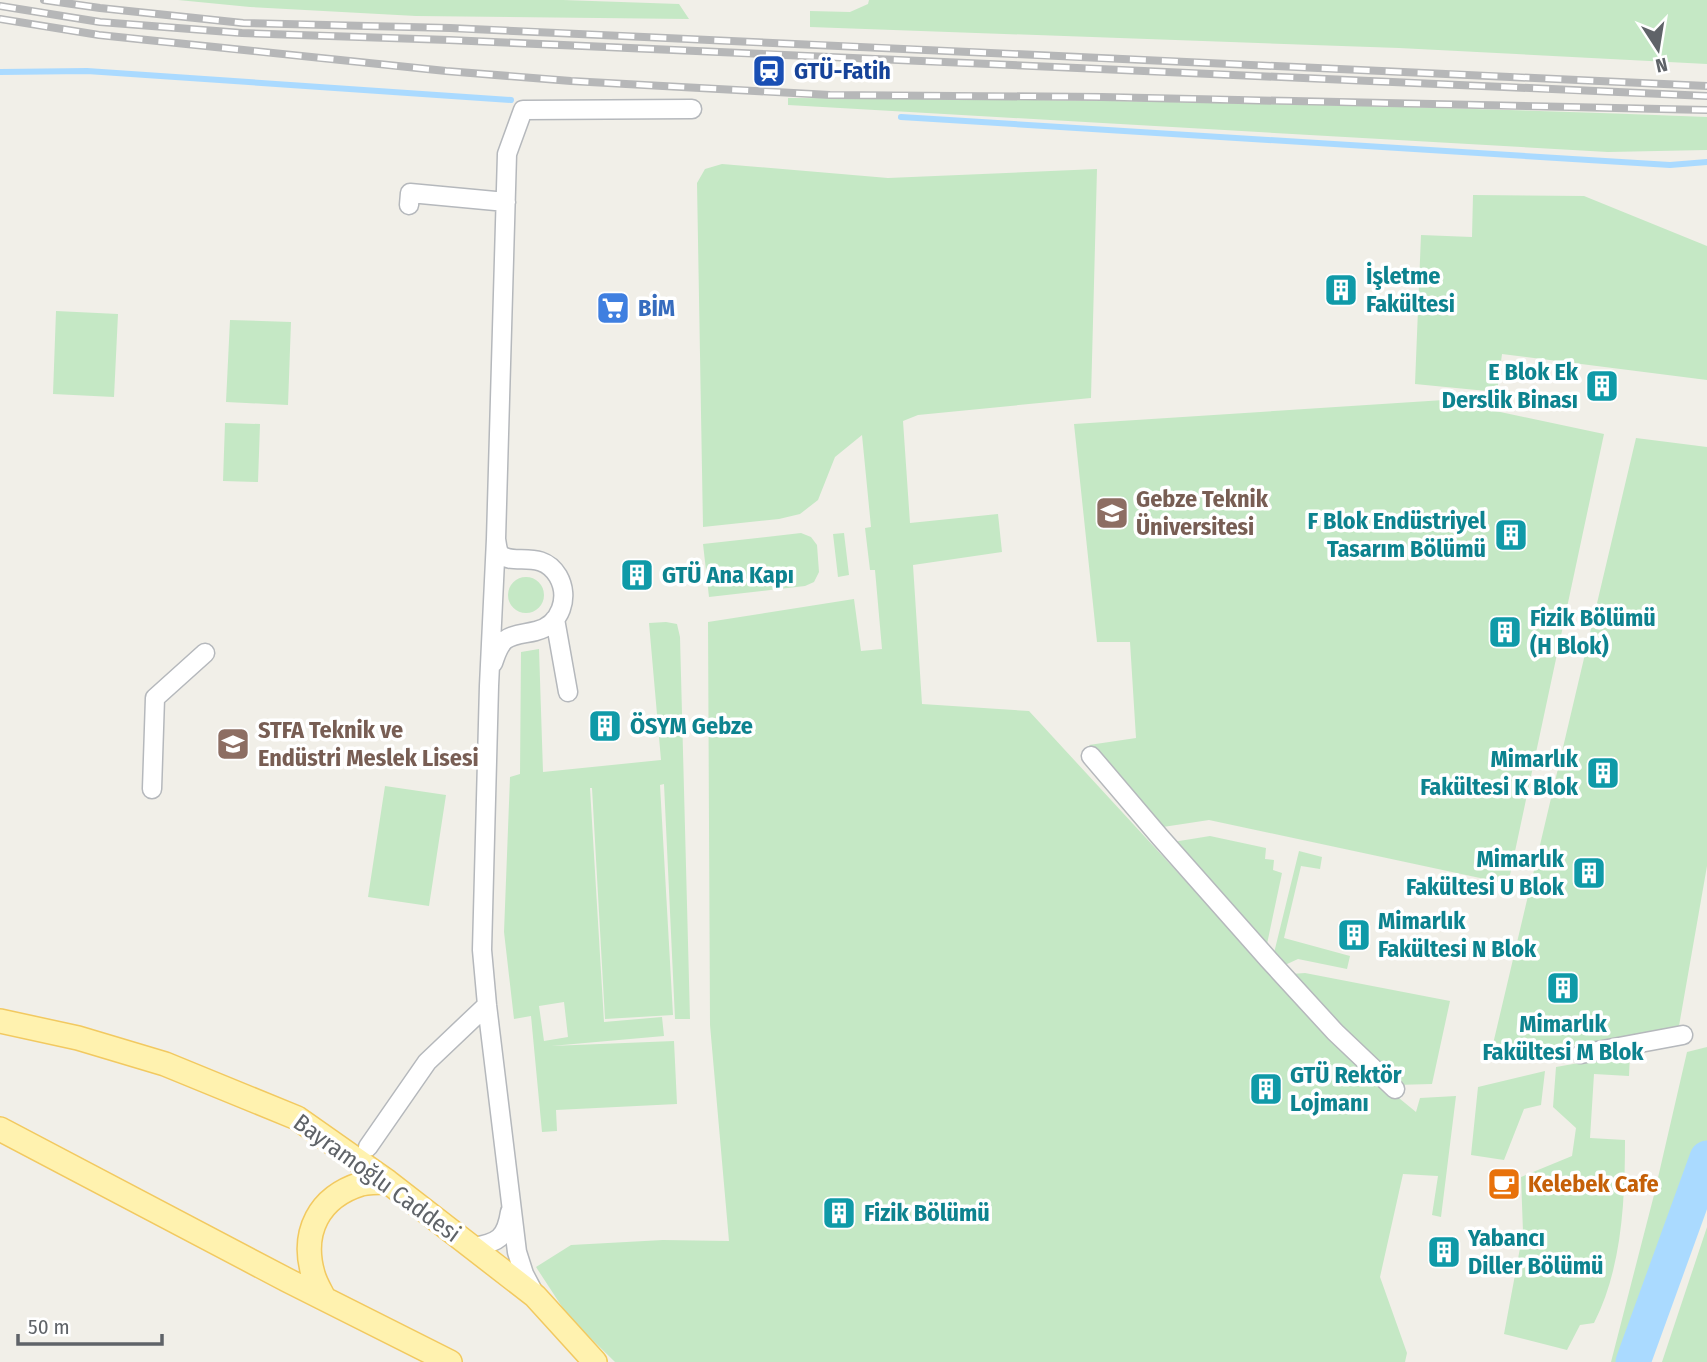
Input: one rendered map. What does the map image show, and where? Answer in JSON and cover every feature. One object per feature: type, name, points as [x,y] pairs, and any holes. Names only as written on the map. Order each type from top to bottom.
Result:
[{"type":"main road","name":"Bayramoğlu Caddesi","points":[[0,1021],[78,1038],[166,1064],[297,1118],[388,1182],[535,1296],[588,1358]]},
{"type":"main road","points":[[0,1129],[450,1362]]},
{"type":"main road","points":[[324,1298],[313,1275],[309,1251],[309,1235],[320,1212],[339,1193],[363,1183],[388,1182]]},
{"type":"street","points":[[535,1296],[517,1252],[482,950],[507,154],[523,110],[692,109]]},
{"type":"street","points":[[409,205],[410,194],[506,202]]},
{"type":"street","points":[[489,686],[497,650],[503,642],[513,635],[537,631],[547,626],[562,608],[564,595],[562,583],[546,564],[535,559],[501,555],[496,539]]},
{"type":"street","points":[[555,619],[568,692]]},
{"type":"street","points":[[152,789],[155,698],[205,653]]},
{"type":"street","points":[[1091,756],[1335,1032],[1395,1089]]},
{"type":"street","points":[[368,1147],[426,1062],[487,1005]]},
{"type":"street","points":[[1581,1054],[1683,1035]]},
{"type":"street","points":[[473,1247],[491,1244],[500,1238],[508,1225],[511,1205]]},
{"type":"green space","points":[[178,0],[563,0],[679,4],[689,19],[416,16],[250,7]]},
{"type":"green space","points":[[869,0],[1707,0],[1707,64],[1399,48],[810,27],[810,11],[850,12],[868,4]]},
{"type":"green space","points":[[788,98],[1248,103],[1707,117],[1707,150],[1608,152],[788,105]]},
{"type":"green space","points":[[722,164],[888,178],[1097,169],[1091,398],[918,415],[903,421],[910,523],[998,514],[1002,552],[913,565],[922,704],[1029,711],[1345,1054],[1416,1112],[1420,1098],[1456,1096],[1441,1217],[1432,1215],[1438,1176],[1403,1174],[1380,1277],[1407,1353],[1405,1362],[615,1362],[568,1316],[536,1267],[571,1245],[663,1240],[729,1241],[710,1025],[708,622],[854,599],[861,651],[882,649],[875,570],[870,570],[865,528],[871,527],[862,435],[835,457],[818,500],[800,514],[779,519],[703,527],[697,183],[705,169]]},
{"type":"green space","points":[[1473,195],[1584,196],[1707,246],[1707,380],[1502,354],[1497,392],[1415,384],[1421,235],[1472,237]]},
{"type":"green space","points":[[56,311],[118,314],[114,397],[53,394]]},
{"type":"green space","points":[[230,320],[291,322],[288,405],[226,402]]},
{"type":"green space","points":[[1444,400],[1604,434],[1508,884],[1209,820],[1163,827],[1089,745],[1136,738],[1130,642],[1097,642],[1074,424]]},
{"type":"green space","points":[[225,423],[260,424],[258,482],[223,481]]},
{"type":"green space","points":[[1636,438],[1707,447],[1707,866],[1679,1026],[1489,1061]]},
{"type":"green space","points":[[801,533],[811,537],[817,545],[819,572],[814,582],[805,586],[709,597],[703,544]]},
{"type":"green space","points":[[844,533],[849,575],[838,577],[833,534]]},
{"type":"green space","points":[[526,577],[539,582],[544,595],[539,608],[526,613],[513,608],[508,595],[513,582]]},
{"type":"green space","points":[[649,623],[677,624],[680,637],[690,1019],[675,1019],[664,784],[660,785],[673,1015],[605,1019],[590,788],[604,1022],[662,1017],[664,1036],[551,1046],[674,1041],[677,1104],[556,1110],[557,1131],[542,1132],[531,1016],[514,1019],[504,932],[510,777],[520,774],[521,652],[539,649],[543,772],[661,760]],"holes":[[[564,1002],[568,1037],[544,1041],[539,1006]]]},
{"type":"green space","points":[[385,786],[446,795],[429,906],[368,897]]},
{"type":"green space","points":[[1210,836],[1266,848],[1265,859],[1274,860],[1273,870],[1282,873],[1267,944],[1173,842]]},
{"type":"green space","points":[[1299,851],[1322,857],[1320,869],[1301,866],[1284,938],[1350,956],[1347,969],[1298,959],[1285,965],[1274,953]]},
{"type":"green space","points":[[1305,973],[1450,1001],[1432,1084],[1395,1085],[1291,974]]},
{"type":"green space","points":[[1707,1047],[1707,1150],[1634,1362],[1611,1362],[1687,1052]]},
{"type":"green space","points":[[1630,1054],[1629,1076],[1594,1074],[1590,1138],[1625,1140],[1620,1234],[1611,1280],[1594,1323],[1580,1325],[1567,1350],[1504,1334],[1523,1232],[1521,1177],[1572,1156],[1576,1128],[1553,1107],[1556,1067]]},
{"type":"green space","points":[[1545,1071],[1541,1105],[1524,1109],[1504,1160],[1471,1155],[1478,1087]]},
{"type":"green space","points":[[1707,1227],[1707,1362],[1662,1362]]},
{"type":"waterway","points":[[0,72],[87,71],[511,100]]},
{"type":"waterway","points":[[901,117],[1670,165],[1707,162]]},
{"type":"waterway","points":[[1633,1362],[1707,1158]]},
{"type":"railway","points":[[44,0],[243,23],[450,28],[1707,86]]},
{"type":"railway","points":[[0,6],[100,22],[242,33],[1707,96]]},
{"type":"railway","points":[[0,19],[99,35],[446,71],[571,81],[830,95],[1102,97],[1707,110]]},
{"type":"place","name":"GTÜ-Fatih","points":[[769,71]]},
{"type":"place","name":"İşletme Fakültesi","points":[[1341,290]]},
{"type":"place","name":"BİM","points":[[613,308]]},
{"type":"place","name":"E Blok Ek Derslik Binası","points":[[1602,386]]},
{"type":"place","name":"Gebze Teknik Üniversitesi","points":[[1112,513]]},
{"type":"place","name":"F Blok Endüstriyel Tasarım Bölümü","points":[[1511,535]]},
{"type":"place","name":"GTÜ Ana Kapı","points":[[637,575]]},
{"type":"place","name":"Fizik Bölümü (H Blok)","points":[[1505,632]]},
{"type":"place","name":"ÖSYM Gebze","points":[[605,726]]},
{"type":"place","name":"STFA Teknik ve Endüstri Meslek Lisesi","points":[[233,744]]},
{"type":"place","name":"Mimarlık Fakültesi K Blok","points":[[1603,773]]},
{"type":"place","name":"Mimarlık Fakültesi U Blok","points":[[1589,873]]},
{"type":"place","name":"Mimarlık Fakültesi N Blok","points":[[1354,935]]},
{"type":"place","name":"Mimarlık Fakültesi M Blok","points":[[1563,988]]},
{"type":"place","name":"GTÜ Rektör Lojmanı","points":[[1266,1089]]},
{"type":"place","name":"Kelebek Cafe","points":[[1504,1184]]},
{"type":"place","name":"Fizik Bölümü","points":[[839,1213]]},
{"type":"place","name":"Yabancı Diller Bölümü","points":[[1444,1252]]}]
